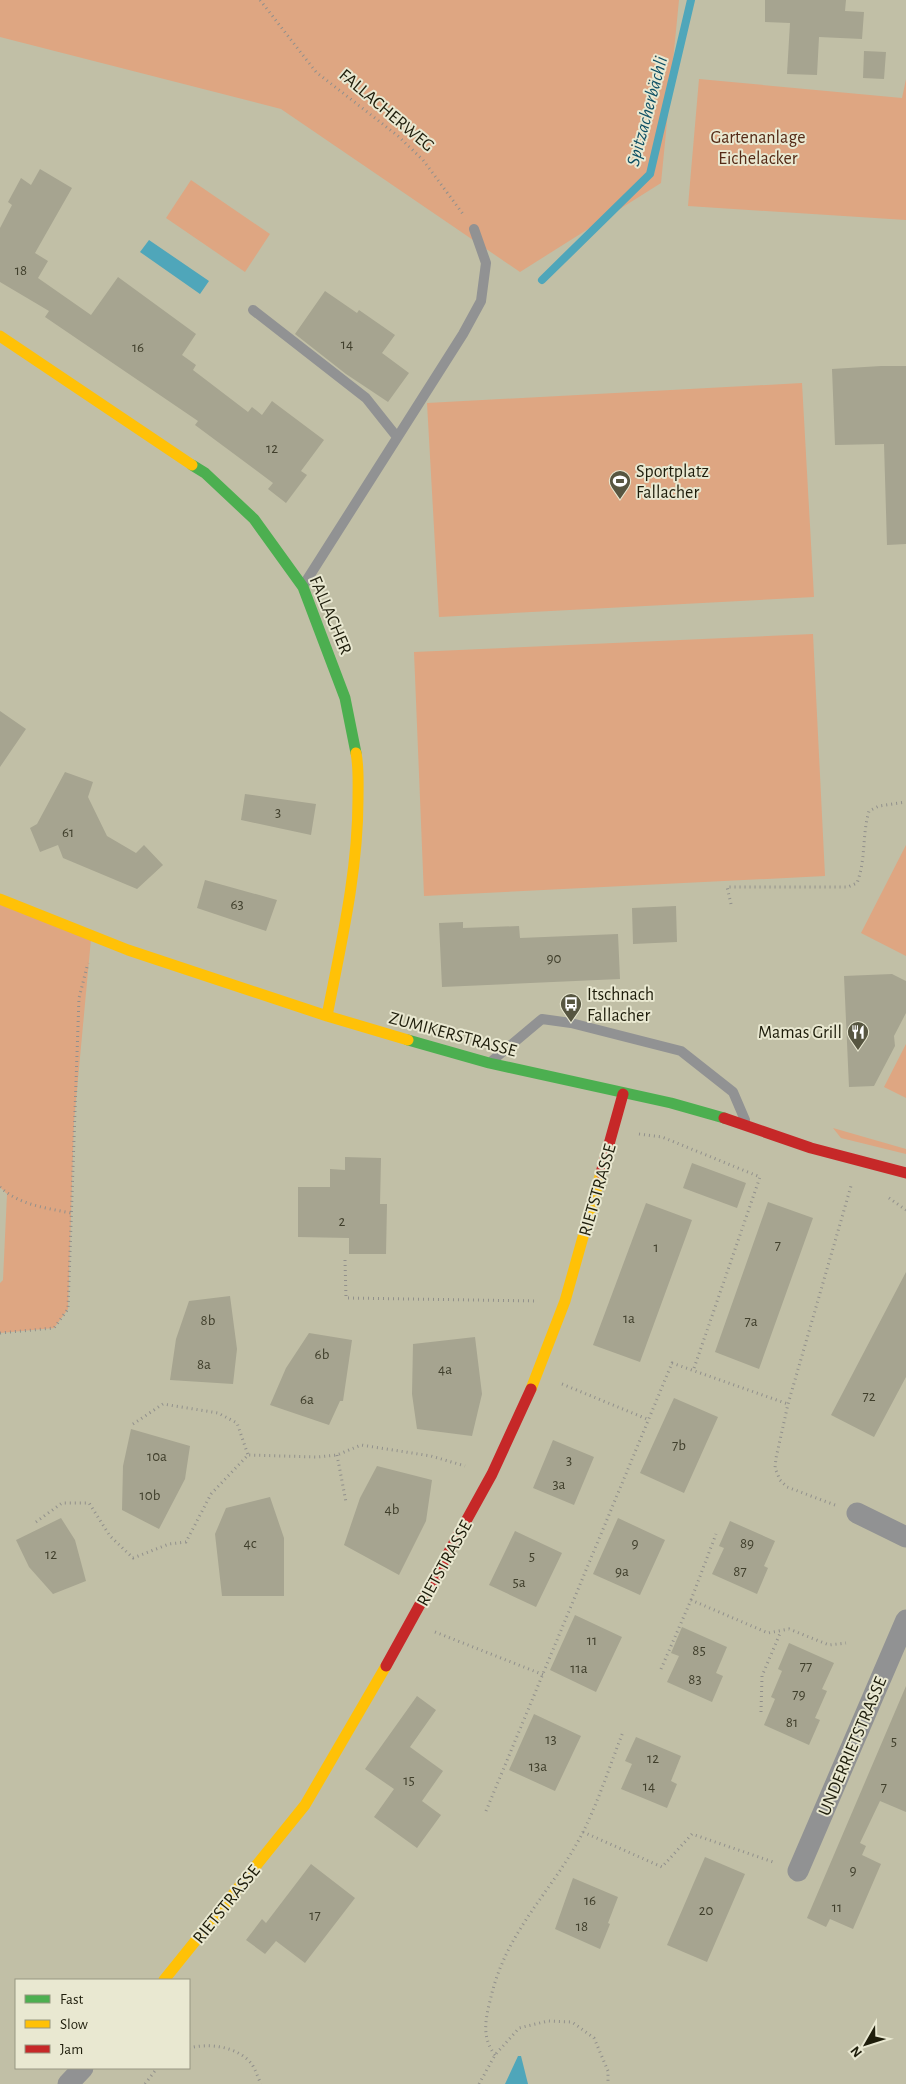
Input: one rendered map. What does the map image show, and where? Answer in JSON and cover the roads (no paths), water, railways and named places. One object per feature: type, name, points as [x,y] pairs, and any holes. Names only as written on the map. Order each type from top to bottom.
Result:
[{"type":"street","name":"FALLACHER","points":[[0,336],[205,473],[254,519],[303,587],[345,698],[358,765],[358,830],[347,913],[327,1016]]},
{"type":"street","name":"ZUMIKERSTRASSE","points":[[0,899],[128,950],[327,1016],[489,1063],[622,1094],[671,1103],[748,1125],[811,1148],[906,1173]]},
{"type":"street","name":"RIETSTRASSE","points":[[165,1979],[305,1805],[411,1622],[492,1474],[538,1374],[565,1301],[614,1130],[622,1094]]},
{"type":"street","points":[[857,1513],[906,1537]]},
{"type":"street","name":"UNDERRIETSTRASSE","points":[[798,1871],[906,1620]]},
{"type":"street","points":[[68,2084],[82,2069]]},
{"type":"lane","points":[[303,587],[463,334],[481,301],[486,264],[474,229]]},
{"type":"lane","points":[[253,310],[366,398],[397,437]]},
{"type":"lane","points":[[489,1063],[542,1019],[572,1023],[681,1051],[732,1092],[748,1125]]},
{"type":"water","points":[[149,240],[209,281],[200,294],[140,252]]},
{"type":"water","points":[[518,2056],[521,2056],[528,2084],[505,2084]]},
{"type":"waterway","name":"Spitzacherbächli","points":[[542,280],[650,174],[691,0]]},
{"type":"place","name":"Sportplatz Fallacher","points":[[620,500]]},
{"type":"place","name":"Itschnach Fallacher","points":[[571,1023]]},
{"type":"place","name":"Mamas Grill","points":[[858,1051]]},
{"type":"park label","name":"Gartenanlage Eichelacker","points":[[758,147]]}]
